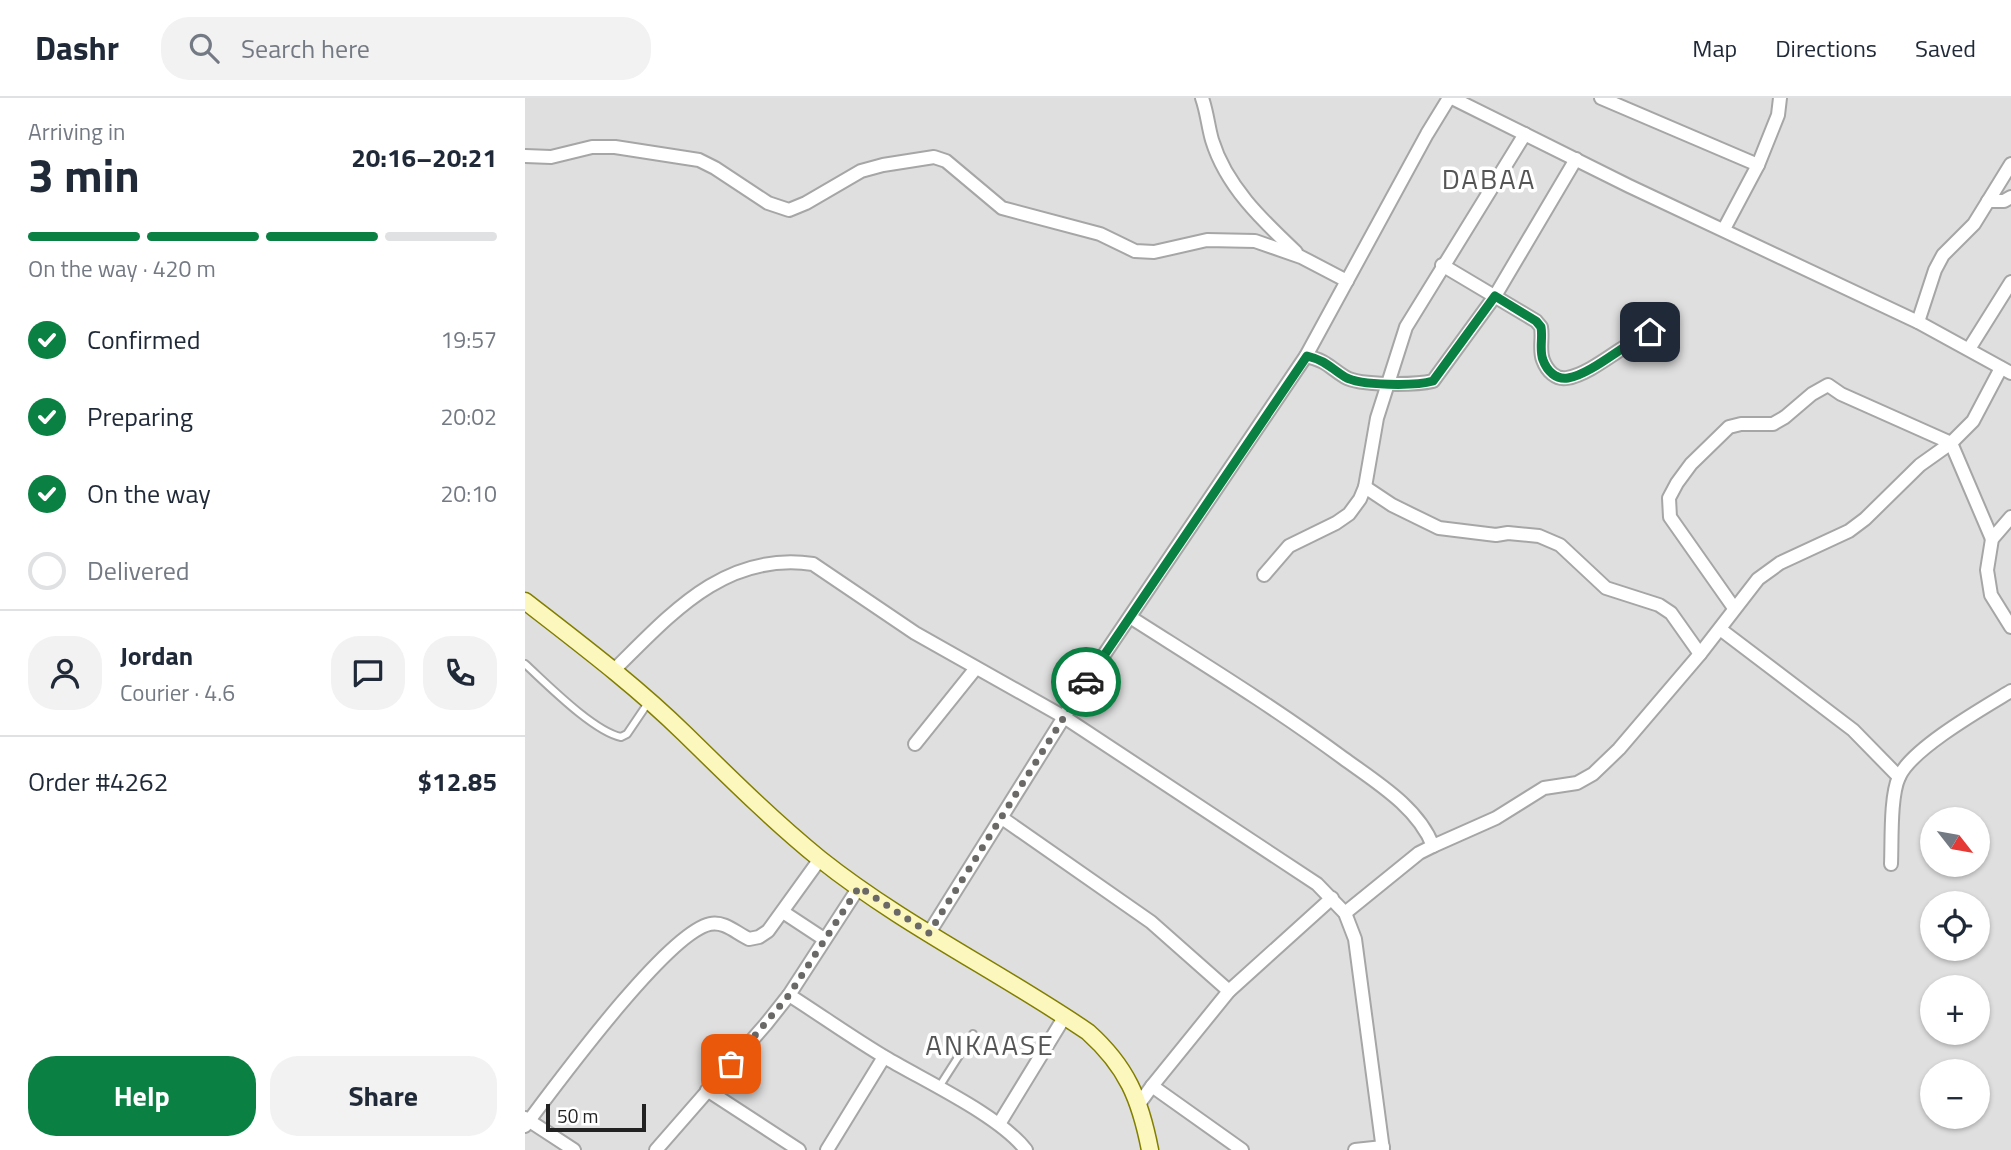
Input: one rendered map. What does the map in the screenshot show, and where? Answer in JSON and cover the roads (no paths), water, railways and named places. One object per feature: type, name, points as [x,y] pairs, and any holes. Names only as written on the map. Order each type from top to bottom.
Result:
[{"type":"street","points":[[1202,98],[1212,140],[1227,173],[1241,195],[1301,257]]},
{"type":"street","points":[[929,933],[1063,717],[1307,356],[1427,134],[1450,98],[1918,322],[2006,370],[1973,421],[1864,519],[1849,531],[1780,564],[1758,579],[1700,654],[1619,749],[1593,774],[1577,783],[1545,788],[1496,818],[1419,853],[1345,913]]},
{"type":"street","points":[[1601,98],[1758,165]]},
{"type":"street","points":[[1724,229],[1758,165],[1778,115],[1780,98]]},
{"type":"street","points":[[1264,575],[1289,546],[1336,523],[1349,514],[1360,499],[1365,487],[1377,418],[1406,327],[1525,134]]},
{"type":"street","points":[[525,156],[551,157],[592,147],[615,147],[699,160],[768,204],[789,210],[861,171],[934,157],[946,162],[1003,208],[1100,234],[1135,251],[1154,252],[1207,240],[1255,241],[1301,257],[1347,281]]},
{"type":"street","points":[[1307,356],[1321,359],[1345,377],[1360,383],[1433,381],[1495,296],[1576,159]]},
{"type":"street","points":[[1918,322],[1935,270],[1943,255],[1974,224],[2011,164]]},
{"type":"street","points":[[1988,201],[2004,201],[2011,197]]},
{"type":"street","points":[[1442,265],[1536,321],[1541,327],[1544,364],[1553,375],[1565,379],[1579,374],[1650,332]]},
{"type":"street","points":[[1969,349],[2011,282]]},
{"type":"street","points":[[1734,608],[1670,517],[1668,508],[1677,483],[1691,464],[1729,427],[1741,424],[1773,424],[1828,385],[1841,394],[1951,443],[1992,539]]},
{"type":"street","points":[[1365,487],[1392,505],[1439,528],[1539,536],[1560,545],[1606,588],[1660,605],[1700,654]]},
{"type":"street","points":[[2011,517],[1992,539],[1987,570],[1991,595],[2011,627]]},
{"type":"street","points":[[613,671],[658,626],[706,586],[739,571],[798,562],[813,564],[915,633],[1063,717],[1317,884],[1345,913],[1355,939],[1383,1148],[1355,1150]]},
{"type":"street","points":[[525,601],[649,702],[725,775],[820,859],[929,933],[1065,1016],[1105,1047],[1125,1074],[1139,1104],[1150,1150]]},
{"type":"street","points":[[1130,617],[1296,723],[1394,796],[1428,832],[1433,846]]},
{"type":"street","points":[[1720,629],[1853,730],[1899,777]]},
{"type":"street","points":[[915,744],[976,668]]},
{"type":"street","points":[[1891,864],[1895,792],[1899,777],[1917,755],[1958,724],[2011,691]]},
{"type":"street","points":[[1002,818],[1151,922],[1229,991]]},
{"type":"street","points":[[573,1150],[526,1122],[628,995],[695,928],[720,923],[749,939],[768,931],[820,859]]},
{"type":"street","points":[[656,1150],[789,995],[859,887]]},
{"type":"street","points":[[1139,1104],[1229,991],[1332,898]]},
{"type":"street","points":[[783,912],[824,939]]},
{"type":"street","points":[[789,995],[884,1057],[999,1124],[1018,1139],[1026,1150]]},
{"type":"street","points":[[999,1124],[1065,1016]]},
{"type":"street","points":[[827,1150],[884,1057]]},
{"type":"street","points":[[1152,1086],[1242,1150]]},
{"type":"street","points":[[707,1090],[799,1150]]},
{"type":"lane","points":[[525,664],[594,723],[613,735],[621,737],[627,734],[649,702]]},
{"type":"lane","points":[[938,1088],[973,1034]]},
{"type":"district","name":"DABAA","points":[[1489,179]]},
{"type":"district","name":"ANKAASE","points":[[990,1045]]}]
